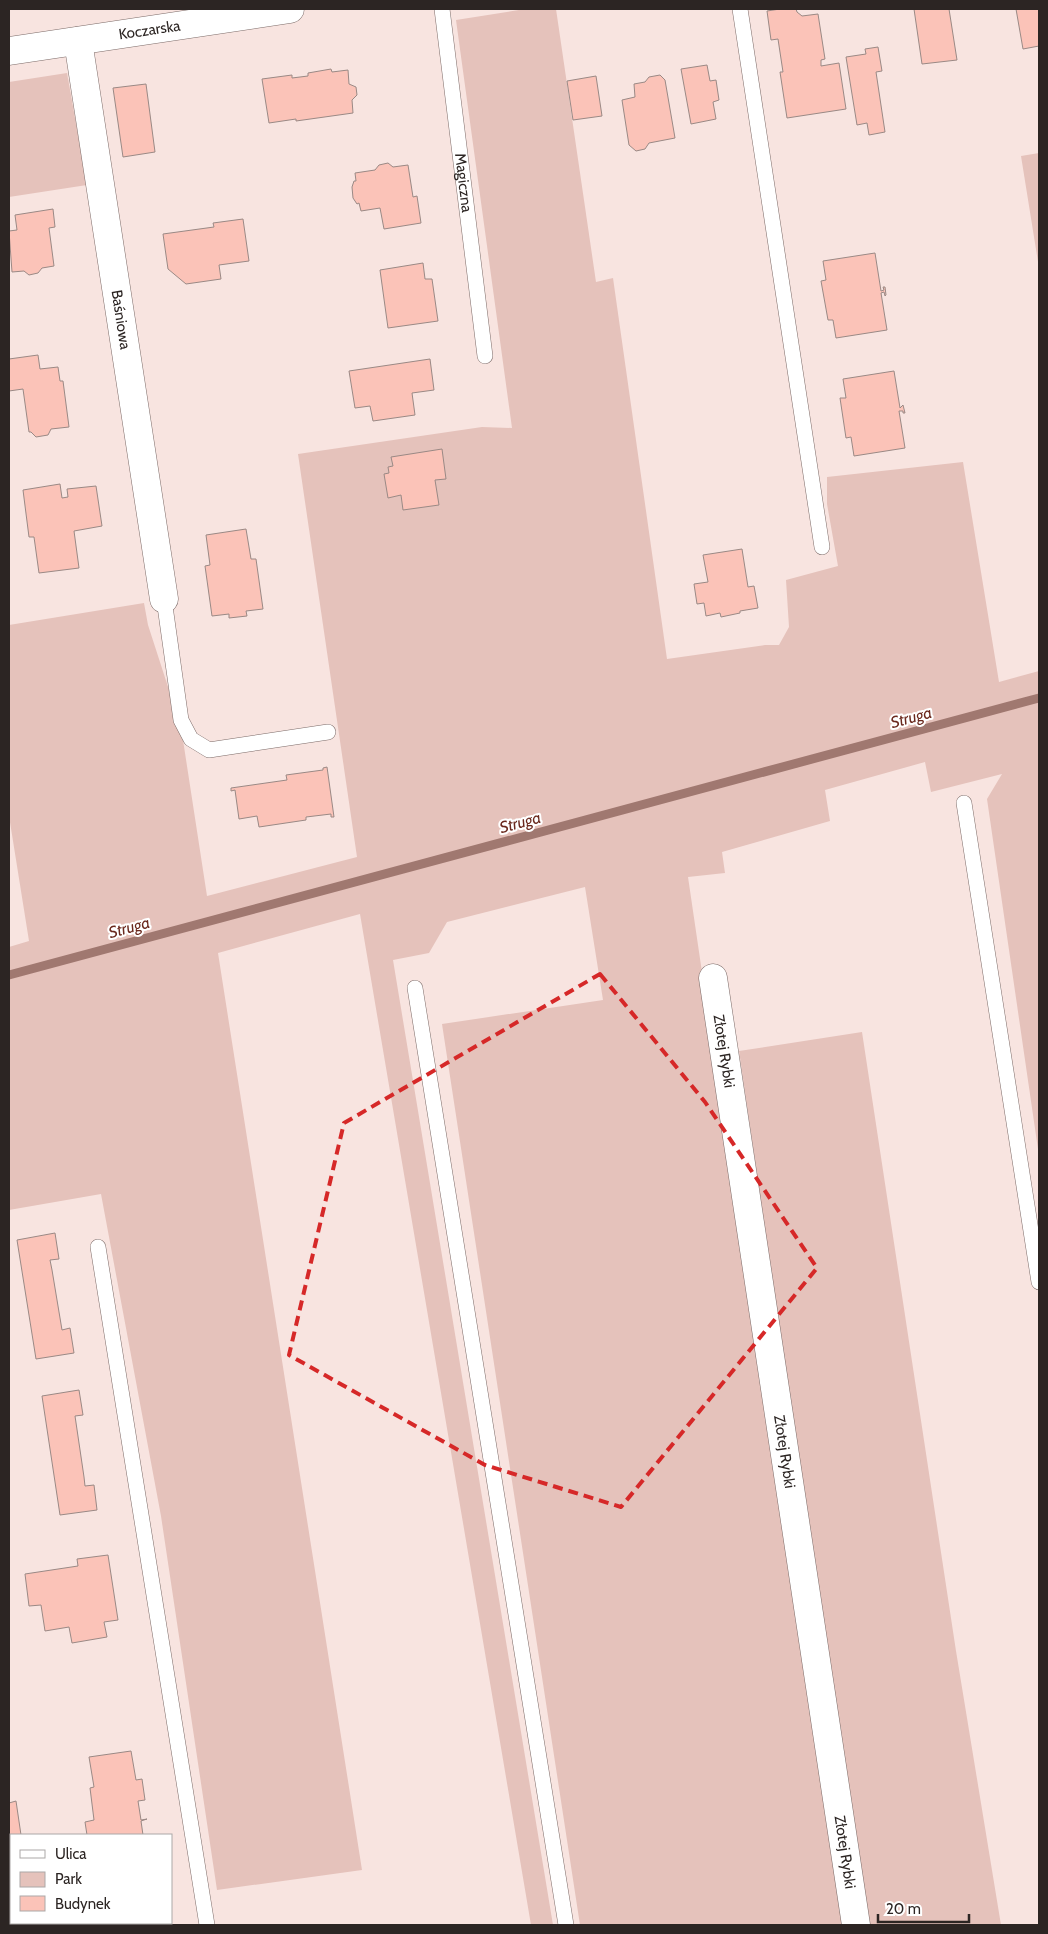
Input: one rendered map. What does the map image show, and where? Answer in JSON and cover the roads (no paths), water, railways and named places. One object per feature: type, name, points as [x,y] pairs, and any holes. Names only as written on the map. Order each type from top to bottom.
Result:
[{"type":"street","name":"Koczarska","points":[[9,51],[290,9]]},
{"type":"street","name":"Baśniowa","points":[[78,41],[164,599]]},
{"type":"street","name":"Złotej Rybki","points":[[713,978],[856,1925]]},
{"type":"lane","name":"Magiczna","points":[[442,9],[486,356]]},
{"type":"lane","points":[[740,9],[822,547]]},
{"type":"lane","points":[[164,599],[181,720],[191,738],[209,750],[328,732]]},
{"type":"lane","points":[[964,803],[1039,1282]]},
{"type":"lane","points":[[415,988],[566,1925]]},
{"type":"lane","points":[[98,1248],[207,1925]]},
{"type":"waterway","name":"Struga","points":[[9,975],[1039,698]]}]
